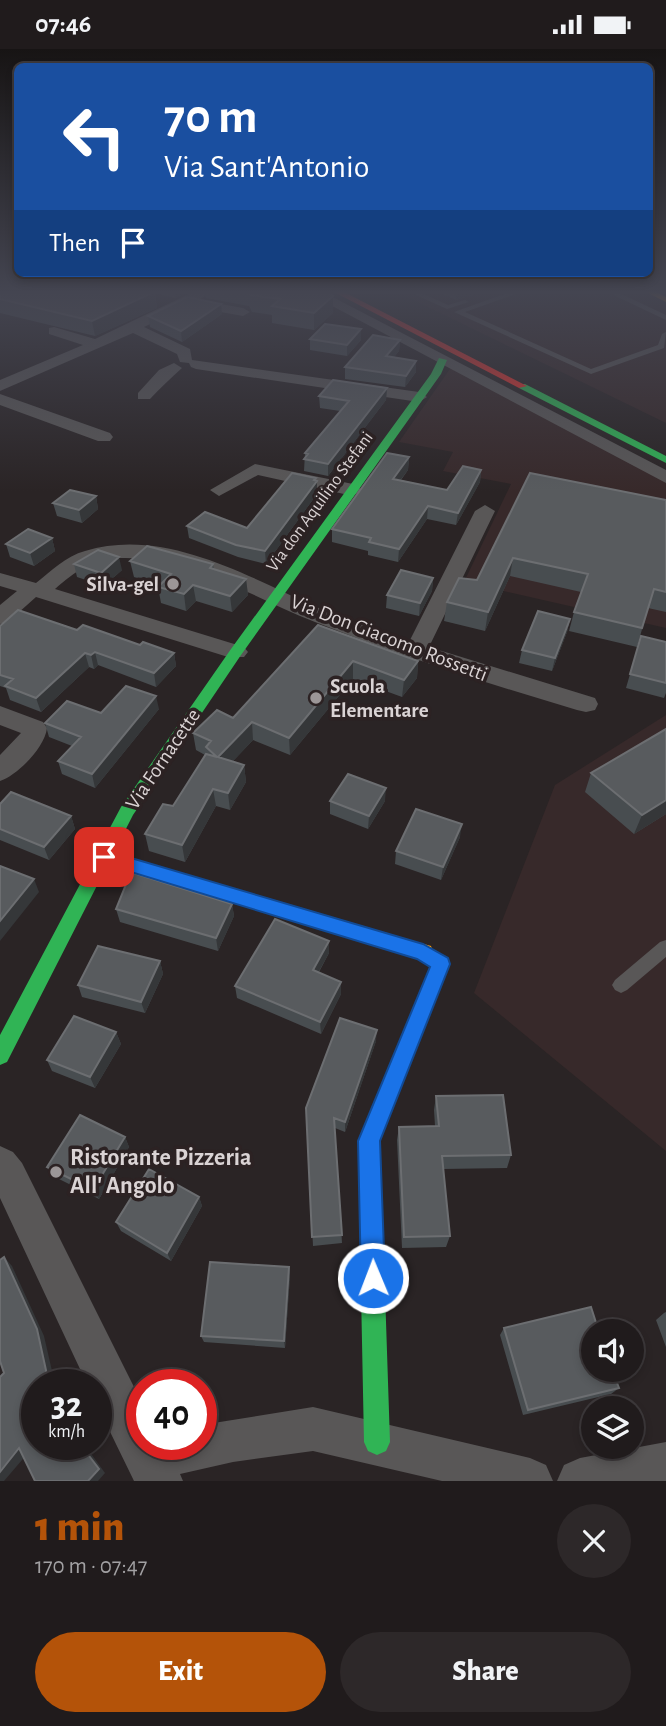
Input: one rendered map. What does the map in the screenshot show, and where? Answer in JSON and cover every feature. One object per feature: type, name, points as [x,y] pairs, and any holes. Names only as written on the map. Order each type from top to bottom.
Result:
[{"type":"main road","points":[[466,358],[666,460]]},
{"type":"main road","points":[[501,358],[566,390]]},
{"type":"main road","name":"Via don Aquilino Stefani","points":[[236,652],[443,367]]},
{"type":"main road","name":"Via Fornacette","points":[[0,1055],[127,811],[236,652]]},
{"type":"main road","points":[[104,857],[423,952],[441,964],[369,1141],[377,1442]]},
{"type":"street","points":[[0,386],[70,358]]},
{"type":"street","points":[[85,358],[99,364]]},
{"type":"street","points":[[186,358],[187,374],[221,380]]},
{"type":"street","points":[[427,358],[666,477]]},
{"type":"street","points":[[144,396],[165,373],[185,365],[419,397]]},
{"type":"street","points":[[0,367],[22,376]]},
{"type":"street","points":[[0,399],[104,437]]},
{"type":"street","points":[[219,490],[254,470],[353,490]]},
{"type":"street","points":[[416,651],[485,511]]},
{"type":"street","name":"Via Don Giacomo Rossetti","points":[[36,590],[90,555],[157,554],[206,565],[277,594],[300,608],[416,651],[586,704]]},
{"type":"street","points":[[0,579],[236,652]]},
{"type":"street","points":[[0,617],[36,590]]},
{"type":"street","points":[[0,715],[34,728],[33,737],[0,771]]},
{"type":"street","points":[[0,1165],[9,1176],[154,1474],[233,1440],[313,1429],[377,1442],[530,1481]]},
{"type":"street","points":[[580,1481],[666,1465]]},
{"type":"lane","points":[[560,358],[591,372],[629,358]]},
{"type":"lane","points":[[621,985],[666,947]]},
{"type":"shaded area","points":[[532,358],[666,358],[666,423]]},
{"type":"shaded area","points":[[454,363],[666,473],[666,628],[464,582],[511,484],[443,471],[453,452],[399,442]]},
{"type":"shaded area","points":[[666,715],[666,1151],[474,993],[555,785]]},
{"type":"building","points":[[353,358],[397,358],[416,361],[406,376],[345,367]]},
{"type":"building","points":[[333,380],[387,388],[328,464],[304,459],[308,454],[305,453],[349,401],[319,396]]},
{"type":"building","points":[[387,453],[409,457],[393,479],[447,490],[463,466],[481,470],[458,513],[428,506],[399,549],[369,542],[371,538],[332,529]]},
{"type":"building","points":[[292,473],[316,478],[314,480],[317,481],[265,551],[236,545],[187,526],[205,512],[247,528]]},
{"type":"building","points":[[530,473],[666,500],[666,592],[654,589],[642,628],[574,612],[588,574],[513,558],[488,612],[447,602],[459,578],[477,580]]},
{"type":"building","points":[[70,490],[96,496],[79,510],[53,503]]},
{"type":"building","points":[[28,529],[52,538],[30,553],[6,544]]},
{"type":"building","points":[[147,546],[213,564],[210,568],[246,579],[230,596],[193,585],[184,594],[158,587],[171,574],[130,561]]},
{"type":"building","points":[[98,550],[119,557],[101,573],[74,564]]},
{"type":"building","points":[[401,570],[433,578],[420,603],[387,595]]},
{"type":"building","points":[[18,610],[77,630],[83,625],[140,645],[143,642],[174,653],[154,673],[95,652],[91,655],[85,653],[36,698],[5,686],[13,679],[0,675],[0,626]]},
{"type":"building","points":[[538,611],[570,619],[555,658],[522,650]]},
{"type":"building","points":[[318,625],[418,661],[404,680],[353,661],[289,738],[252,722],[218,757],[244,765],[228,793],[213,789],[182,845],[145,834],[163,804],[173,806],[206,754],[217,757],[206,747],[211,741],[193,733],[217,710],[233,718]]},
{"type":"building","points":[[641,636],[666,642],[666,683],[630,674]]},
{"type":"building","points":[[126,686],[156,696],[92,774],[58,761],[81,737],[45,723],[67,701],[101,713]]},
{"type":"building","points":[[666,729],[666,800],[642,815],[591,773]]},
{"type":"building","points":[[348,774],[386,788],[369,816],[330,801]]},
{"type":"building","points":[[11,792],[71,816],[44,847],[0,829],[0,804]]},
{"type":"building","points":[[416,809],[462,824],[443,867],[396,851]]},
{"type":"building","points":[[0,866],[34,879],[0,921]]},
{"type":"building","points":[[127,871],[232,904],[216,938],[116,909],[127,882],[122,879]]},
{"type":"building","points":[[275,919],[329,941],[313,970],[341,982],[320,1022],[235,986]]},
{"type":"building","points":[[98,946],[160,961],[141,1002],[78,985]]},
{"type":"building","points":[[74,1016],[116,1032],[90,1077],[47,1060]]},
{"type":"building","points":[[340,1018],[377,1030],[345,1122],[334,1118],[342,1235],[312,1237],[306,1108]]},
{"type":"building","points":[[503,1095],[511,1155],[442,1156],[450,1236],[404,1237],[399,1127],[439,1126],[436,1096]]},
{"type":"building","points":[[80,1115],[125,1137],[93,1190],[47,1167]]},
{"type":"building","points":[[149,1169],[199,1197],[167,1253],[116,1222]]},
{"type":"building","points":[[4,1257],[37,1329],[46,1369],[21,1369],[21,1452],[19,1448],[0,1472],[0,1377],[4,1373],[0,1361],[0,1260]]},
{"type":"building","points":[[210,1262],[289,1267],[284,1341],[201,1336]]},
{"type":"building","points":[[591,1307],[595,1319],[581,1319],[581,1382],[617,1382],[619,1388],[528,1410],[504,1328]]},
{"type":"building","points":[[25,1460],[92,1460],[99,1469],[88,1481],[35,1481]]},
{"type":"traffic: fast","points":[[0,1055],[127,811],[236,652],[436,374],[442,360]]},
{"type":"traffic: fast","points":[[522,386],[666,460]]},
{"type":"traffic: fast","points":[[377,1442],[369,1141],[441,964],[424,952]]},
{"type":"traffic: slow","points":[[104,857],[424,952]]},
{"type":"traffic: jam","points":[[467,358],[522,386]]},
{"type":"place","name":"Silva-gel","points":[[173,584]]},
{"type":"place","name":"Scuola Elementare","points":[[316,698]]},
{"type":"place","name":"Ristorante Pizzeria All' Angolo","points":[[56,1172]]},
{"type":"route","points":[[104,857],[423,952],[441,964],[369,1141],[373,1278]]}]
